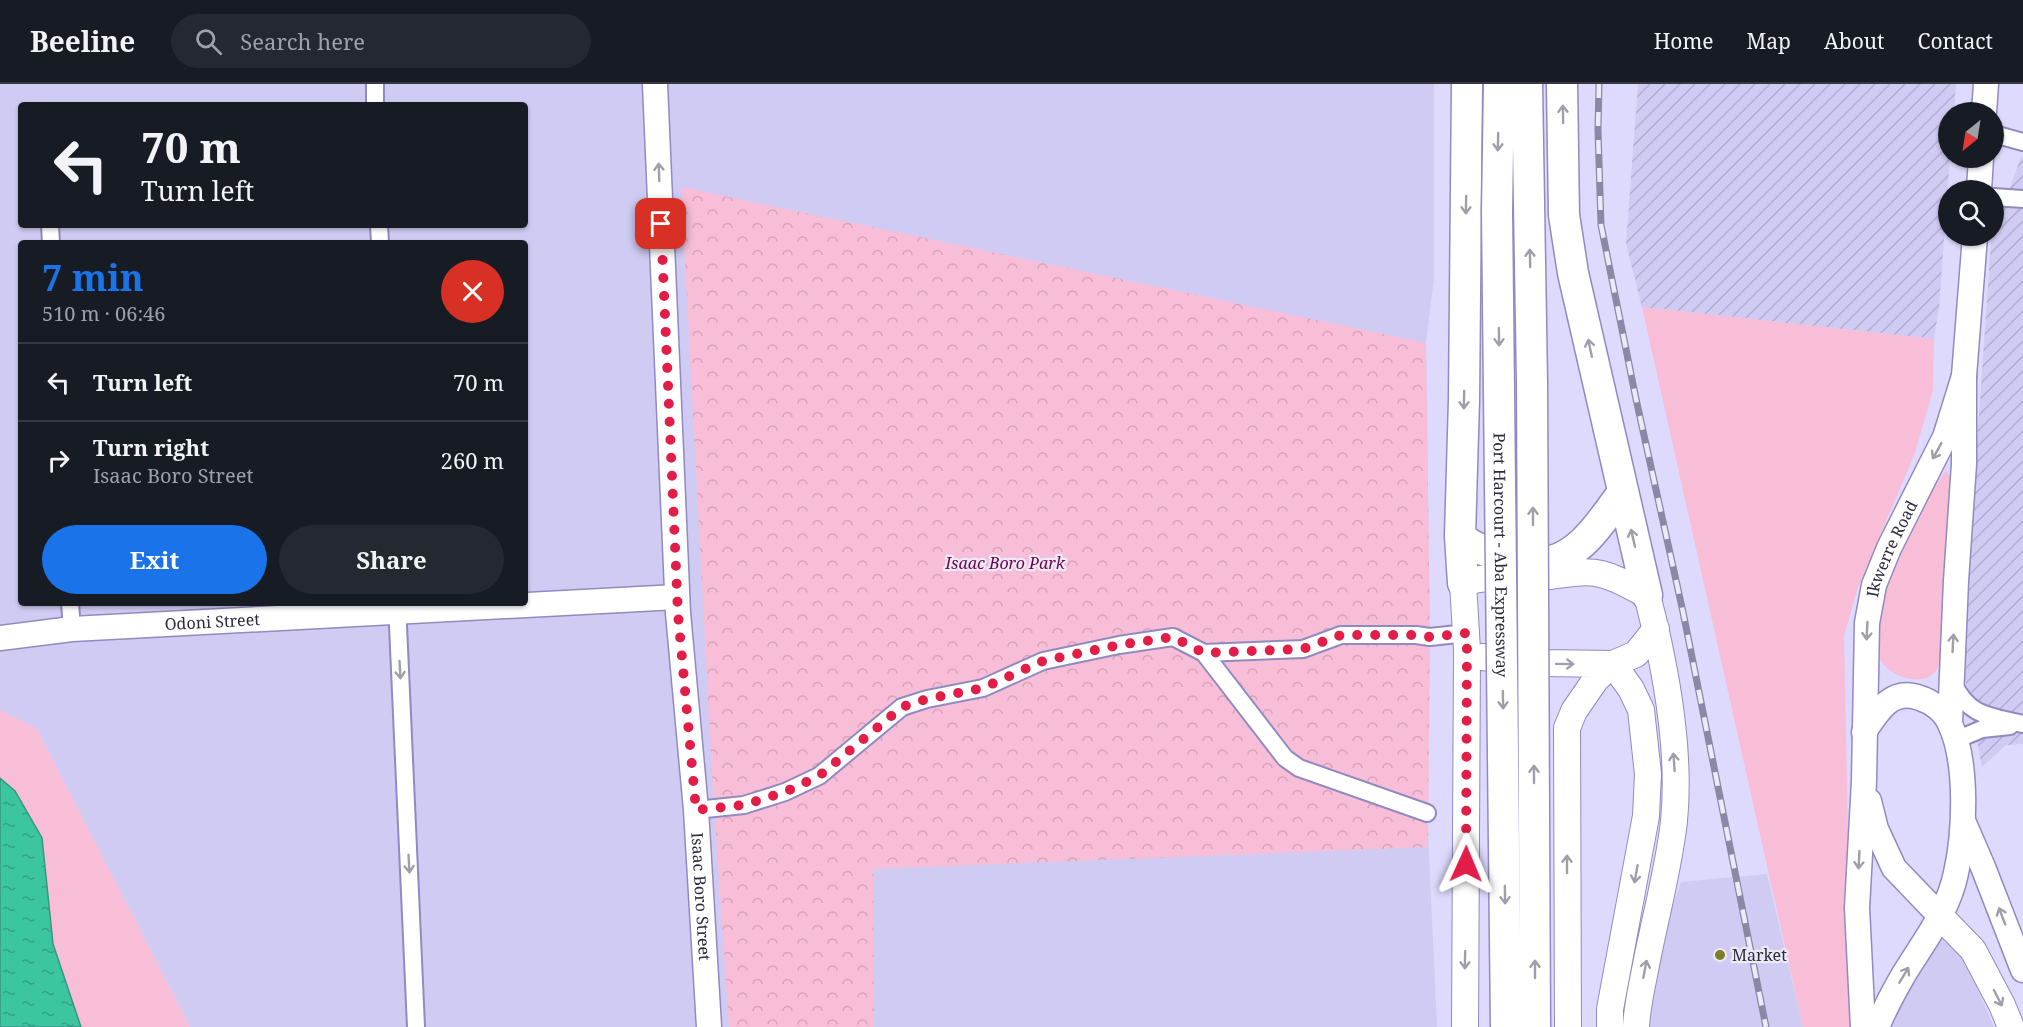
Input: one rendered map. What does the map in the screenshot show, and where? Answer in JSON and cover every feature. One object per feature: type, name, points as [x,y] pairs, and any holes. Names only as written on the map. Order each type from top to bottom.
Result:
[{"type":"highway","points":[[1464,583],[1460,536],[1464,400],[1467,84]]},
{"type":"highway","name":"Port Harcourt - Aba Expressway","points":[[1499,84],[1497,211],[1506,1027]]},
{"type":"highway","name":"Port Harcourt - Aba Expressway","points":[[1527,84],[1532,394],[1535,1027]]},
{"type":"highway","points":[[1562,84],[1566,226],[1573,273],[1647,595]]},
{"type":"highway","points":[[1460,536],[1467,544],[1477,549],[1521,560],[1544,562],[1569,554],[1586,540],[1597,529],[1623,492]]},
{"type":"main road","points":[[1465,1027],[1467,641],[1464,583],[1481,578],[1550,576],[1572,572],[1599,573],[1621,580],[1647,595],[1656,629],[1671,724],[1675,771],[1674,821],[1644,973],[1636,1027]]},
{"type":"main road","points":[[1568,1027],[1568,728],[1574,711],[1596,679],[1613,664],[1636,654],[1656,629]]},
{"type":"main road","points":[[1467,641],[1477,656],[1493,659],[1542,663],[1613,664]]},
{"type":"main road","points":[[1610,1027],[1610,1009],[1646,816],[1648,774],[1641,710],[1631,688],[1613,664]]},
{"type":"main road","points":[[1941,917],[1973,950],[2011,1027]]},
{"type":"street","points":[[375,84],[375,102]]},
{"type":"street","name":"Isaac Boro Street","points":[[655,84],[677,597],[696,810],[709,1027]]},
{"type":"street","points":[[1985,102],[1986,84]]},
{"type":"street","points":[[2004,137],[2023,142]]},
{"type":"street","points":[[2004,198],[2023,199]]},
{"type":"street","name":"Ikwerre Road","points":[[1877,1027],[1905,972],[1941,917],[1956,874],[1964,823],[1961,764],[1953,731],[1951,679],[1964,464],[1964,376],[1974,246]]},
{"type":"street","name":"Ikwerre Road","points":[[1863,1027],[1857,908],[1864,781],[1867,623],[1874,585],[1888,548],[1945,437],[1964,376]]},
{"type":"street","name":"Odoni Street","points":[[528,602],[677,597]]},
{"type":"street","points":[[70,606],[72,629]]},
{"type":"street","name":"Odoni Street","points":[[0,638],[72,629],[426,606]]},
{"type":"street","points":[[398,607],[416,1027]]},
{"type":"street","points":[[1204,653],[1303,649],[1341,635],[1416,635],[1467,641]]},
{"type":"street","points":[[696,810],[744,805],[785,792],[819,776],[902,707],[927,699],[983,688],[1043,661],[1119,645],[1173,637],[1204,653],[1285,758],[1299,768],[1427,813]]},
{"type":"street","points":[[1951,679],[1960,699],[1969,707],[1983,715],[2023,724]]},
{"type":"street","points":[[1864,732],[1879,710],[1896,697],[1908,694],[1922,698],[1938,707],[1953,731],[2023,724]]},
{"type":"street","points":[[1864,781],[1876,829],[1894,868],[1941,917]]},
{"type":"street","name":"Ikwerre Road","points":[[1964,823],[2023,970]]},
{"type":"shaded area","points":[[0,84],[1434,84],[1434,278],[1426,343],[1430,637],[1427,813],[1437,1027],[190,1027],[37,729],[0,710]]},
{"type":"shaded area","points":[[1638,84],[1956,84],[1955,102],[1938,102],[1938,168],[1949,168],[1948,180],[1938,180],[1938,246],[1944,246],[1939,308],[1934,339],[1642,307],[1626,244]]},
{"type":"shaded area","points":[[2021,157],[2023,158],[2023,744],[2006,745],[1982,767],[1962,663],[1991,246],[2004,246],[2004,205]]},
{"type":"shaded area","name":"Market","points":[[1767,874],[1803,1027],[1629,1027],[1681,882]]},
{"type":"shaded area","points":[[1940,937],[1955,949],[1967,964],[1994,1027],[1889,1027]]},
{"type":"green space","name":"Isaac Boro Park","points":[[681,187],[1426,343],[1430,637],[1428,847],[873,869],[874,1027],[729,1027],[712,772]]},
{"type":"green space","points":[[1642,307],[1934,339],[1933,390],[1915,453],[1858,587],[1844,636],[1852,1027],[1803,1027]]},
{"type":"green space","points":[[1946,470],[1951,479],[1941,661],[1931,675],[1926,678],[1912,679],[1890,670],[1880,659],[1877,635],[1878,618],[1894,569],[1930,496]]},
{"type":"green space","points":[[0,710],[37,729],[190,1027],[81,1027],[53,944],[42,838],[15,791],[0,778]]},
{"type":"water","points":[[0,778],[15,791],[42,838],[53,944],[81,1027],[0,1027]]},
{"type":"railway","points":[[1599,84],[1601,225],[1636,399],[1683,612],[1766,1027]]},
{"type":"place","name":"Market","points":[[1720,955]]},
{"type":"route","points":[[661,224],[678,614],[696,810],[744,805],[785,792],[819,776],[902,707],[927,699],[983,688],[1043,661],[1119,645],[1173,637],[1204,653],[1303,649],[1341,635],[1430,637],[1467,633],[1466,864]]}]
